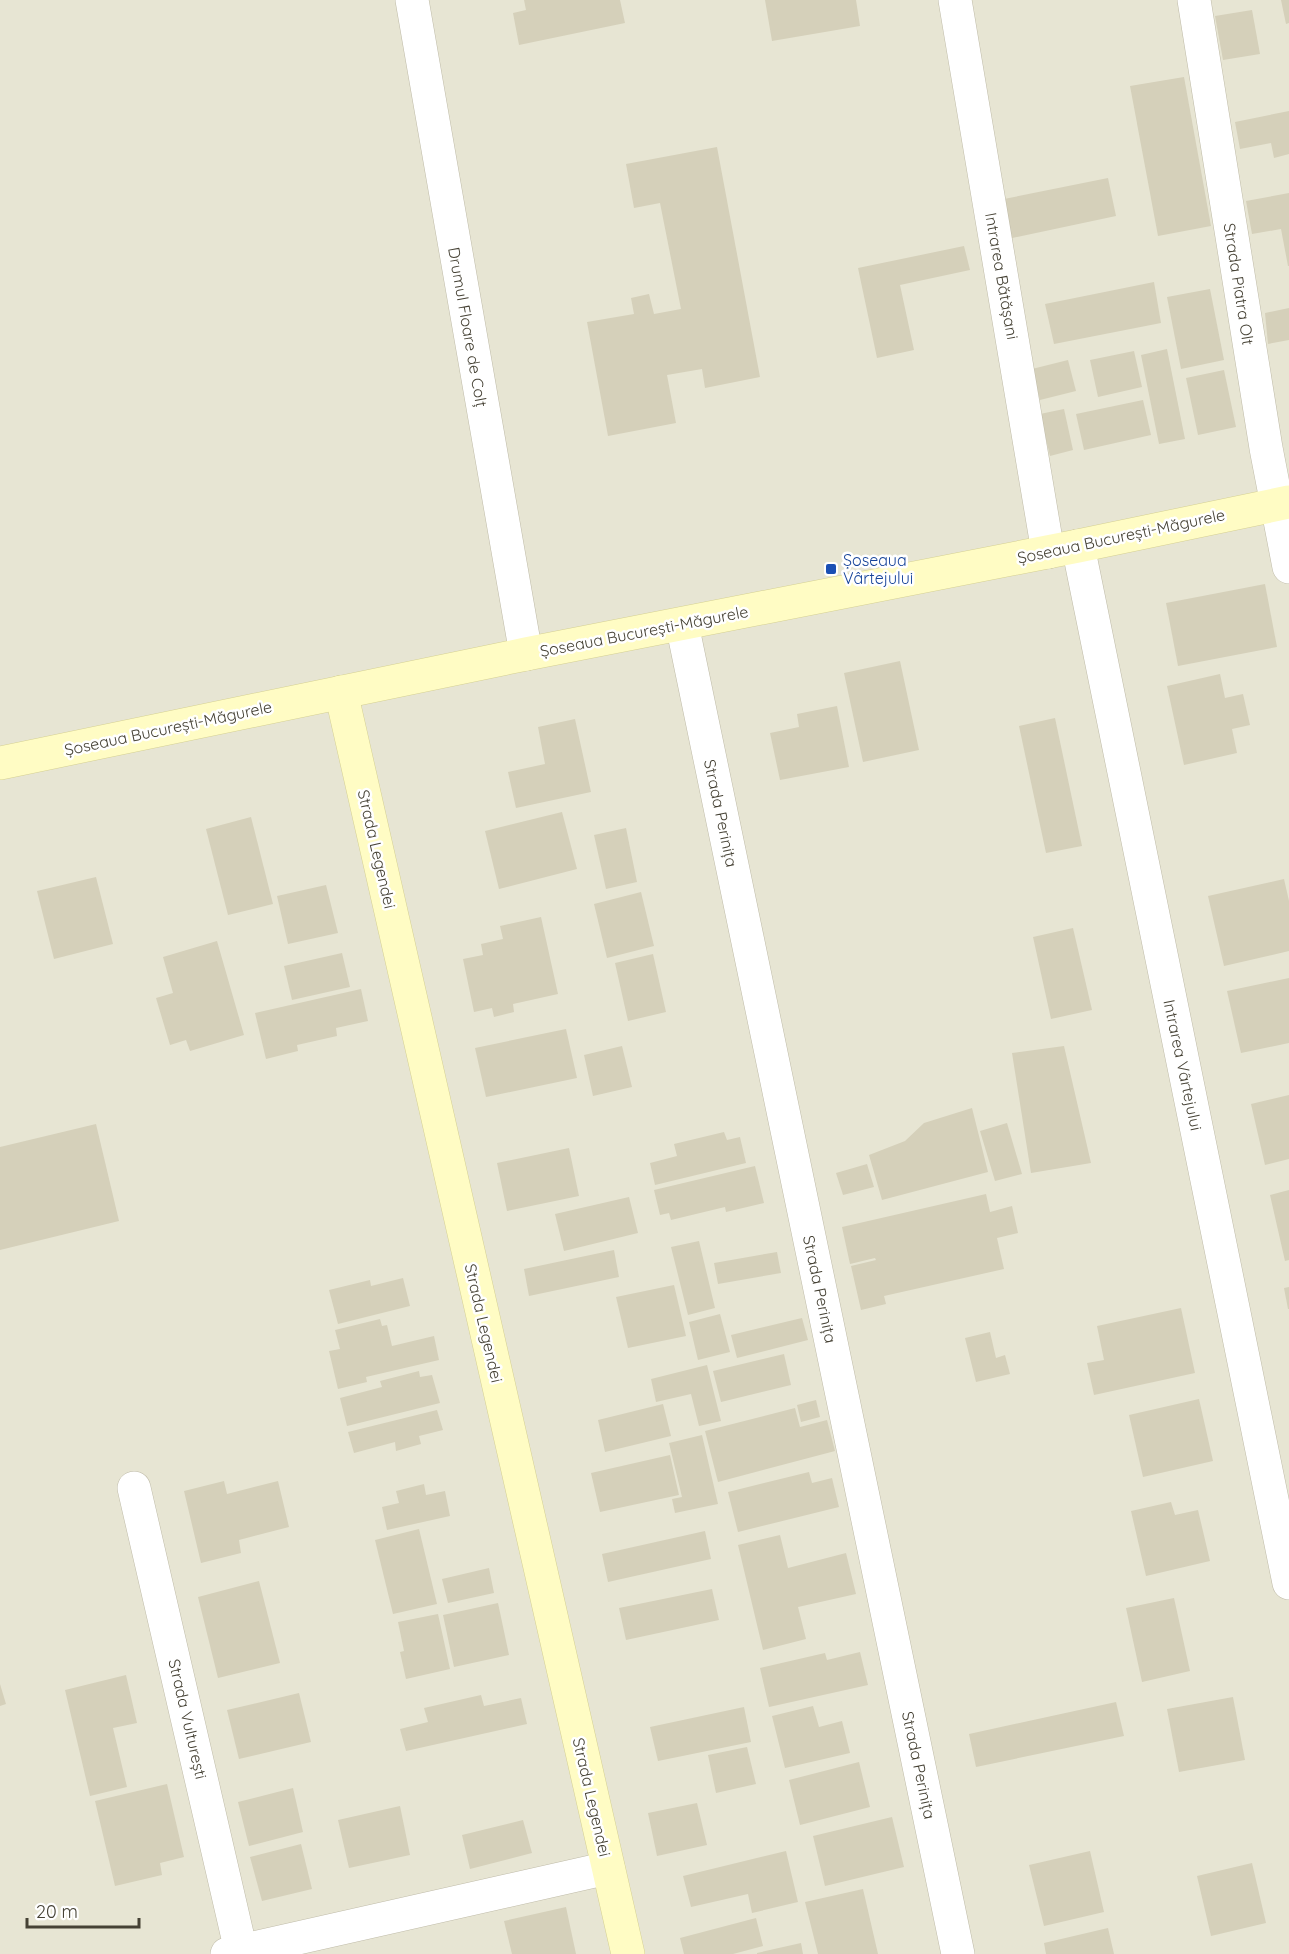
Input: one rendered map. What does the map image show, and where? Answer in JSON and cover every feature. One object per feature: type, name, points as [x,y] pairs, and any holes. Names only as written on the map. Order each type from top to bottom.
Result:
[{"type":"street","name":"Drumul Floare de Colț","points":[[412,0],[526,654]]},
{"type":"street","name":"Intrarea Bătășani","points":[[956,0],[1063,549]]},
{"type":"street","name":"Strada Piatra Olt","points":[[1194,0],[1282,503],[1289,567]]},
{"type":"street","name":"Șoseaua București-Măgurele","points":[[0,763],[526,654],[1063,549],[1282,503]]},
{"type":"street","name":"Intrarea Vârtejului","points":[[1063,549],[1289,1583]]},
{"type":"street","name":"Strada Perinița","points":[[682,624],[958,1954]]},
{"type":"street","name":"Strada Legendei","points":[[340,692],[628,1954]]},
{"type":"street","name":"Strada Vulturești","points":[[135,1488],[234,1952],[350,1941],[608,1868]]},
{"type":"shaded area","points":[[0,0],[1289,0],[1289,1954],[0,1954]]},
{"type":"building","points":[[524,0],[620,0],[625,23],[519,45],[513,13],[526,10]]},
{"type":"building","points":[[765,0],[856,0],[860,26],[772,41]]},
{"type":"building","points":[[1281,0],[1289,0],[1289,23],[1286,24]]},
{"type":"building","points":[[1252,10],[1260,54],[1223,60],[1215,16]]},
{"type":"building","points":[[1184,77],[1211,226],[1158,236],[1130,86]]},
{"type":"building","points":[[1289,111],[1289,154],[1274,158],[1271,143],[1240,149],[1235,122]]},
{"type":"building","points":[[717,147],[760,377],[705,388],[702,369],[667,375],[676,423],[608,436],[587,322],[634,314],[631,298],[649,294],[654,314],[681,309],[660,203],[634,208],[626,164]]},
{"type":"building","points":[[1108,178],[1116,216],[1012,238],[1004,199]]},
{"type":"building","points":[[1289,193],[1288,266],[1281,229],[1252,234],[1246,201]]},
{"type":"building","points":[[964,246],[970,270],[900,285],[914,350],[877,358],[858,268]]},
{"type":"building","points":[[1154,282],[1161,323],[1054,344],[1045,304]]},
{"type":"building","points":[[1210,289],[1224,360],[1181,369],[1167,297]]},
{"type":"building","points":[[1289,308],[1289,340],[1268,344],[1265,313]]},
{"type":"building","points":[[1167,349],[1185,439],[1159,444],[1141,355]]},
{"type":"building","points":[[1134,351],[1142,387],[1098,397],[1090,360]]},
{"type":"building","points":[[1068,360],[1076,391],[1040,400],[1032,369]]},
{"type":"building","points":[[1224,370],[1236,427],[1198,435],[1186,378]]},
{"type":"building","points":[[1143,400],[1151,435],[1084,450],[1076,414]]},
{"type":"building","points":[[1064,409],[1073,450],[1050,456],[1040,414]]},
{"type":"building","points":[[1265,584],[1277,647],[1178,666],[1166,603]]},
{"type":"building","points":[[900,661],[919,750],[863,762],[844,673]]},
{"type":"building","points":[[1220,674],[1225,698],[1243,694],[1250,725],[1232,729],[1237,753],[1184,765],[1167,686]]},
{"type":"building","points":[[837,706],[849,767],[780,780],[770,733],[799,727],[797,714]]},
{"type":"building","points":[[1055,718],[1082,846],[1046,853],[1019,726]]},
{"type":"building","points":[[575,719],[591,792],[516,808],[508,772],[545,764],[538,727]]},
{"type":"building","points":[[562,812],[577,869],[499,889],[485,831]]},
{"type":"building","points":[[251,817],[273,904],[228,915],[206,829]]},
{"type":"building","points":[[626,828],[637,882],[606,889],[594,835]]},
{"type":"building","points":[[96,877],[113,944],[54,959],[37,891]]},
{"type":"building","points":[[1284,879],[1289,901],[1289,951],[1224,966],[1208,896]]},
{"type":"building","points":[[326,885],[338,933],[288,944],[277,896]]},
{"type":"building","points":[[641,892],[654,946],[607,958],[594,904]]},
{"type":"building","points":[[541,917],[558,994],[513,1004],[514,1012],[494,1017],[492,1008],[474,1012],[463,959],[483,955],[481,944],[503,939],[500,926]]},
{"type":"building","points":[[1073,928],[1092,1010],[1051,1019],[1033,937]]},
{"type":"building","points":[[217,941],[244,1035],[190,1051],[186,1040],[170,1045],[156,998],[173,993],[163,957]]},
{"type":"building","points":[[342,953],[350,987],[292,1000],[284,966]]},
{"type":"building","points":[[653,954],[666,1012],[628,1021],[615,963]]},
{"type":"building","points":[[1289,978],[1289,1043],[1241,1053],[1227,991]]},
{"type":"building","points":[[361,989],[368,1021],[336,1028],[337,1036],[297,1045],[298,1051],[266,1059],[255,1013]]},
{"type":"building","points":[[566,1029],[577,1078],[486,1097],[475,1048]]},
{"type":"building","points":[[622,1046],[632,1087],[593,1096],[584,1055]]},
{"type":"building","points":[[1064,1046],[1091,1163],[1031,1173],[1012,1053]]},
{"type":"building","points":[[1289,1095],[1289,1159],[1265,1165],[1251,1104]]},
{"type":"building","points":[[972,1108],[988,1172],[882,1200],[869,1155],[905,1141],[924,1123]]},
{"type":"building","points":[[1007,1123],[1022,1174],[995,1181],[980,1131]]},
{"type":"building","points":[[96,1124],[119,1221],[0,1250],[0,1147]]},
{"type":"building","points":[[724,1132],[727,1140],[740,1137],[746,1163],[655,1185],[650,1163],[677,1156],[674,1144]]},
{"type":"building","points":[[569,1148],[579,1196],[507,1211],[497,1163]]},
{"type":"building","points":[[867,1164],[874,1187],[843,1195],[836,1173]]},
{"type":"building","points":[[755,1166],[764,1203],[726,1212],[725,1207],[671,1220],[669,1213],[660,1215],[654,1190]]},
{"type":"building","points":[[1289,1190],[1289,1260],[1285,1261],[1270,1195]]},
{"type":"building","points":[[986,1194],[990,1212],[1012,1206],[1018,1233],[997,1238],[1004,1269],[884,1296],[886,1304],[861,1310],[851,1266],[876,1260],[875,1258],[850,1264],[842,1227]]},
{"type":"building","points":[[629,1197],[638,1233],[564,1251],[555,1214]]},
{"type":"building","points":[[699,1241],[715,1308],[688,1315],[671,1247]]},
{"type":"building","points":[[614,1250],[619,1277],[529,1296],[524,1269]]},
{"type":"building","points":[[777,1252],[781,1273],[718,1284],[714,1263]]},
{"type":"building","points":[[403,1278],[410,1306],[338,1324],[329,1290],[370,1280],[371,1286]]},
{"type":"building","points":[[674,1285],[686,1336],[628,1348],[616,1297]]},
{"type":"building","points":[[1289,1287],[1289,1309],[1288,1309],[1284,1288]]},
{"type":"building","points":[[1181,1308],[1195,1373],[1094,1395],[1087,1363],[1104,1360],[1097,1326]]},
{"type":"building","points":[[720,1314],[730,1352],[698,1360],[689,1322]]},
{"type":"building","points":[[802,1318],[808,1340],[737,1358],[731,1335]]},
{"type":"building","points":[[380,1319],[382,1326],[387,1325],[392,1346],[434,1336],[439,1360],[366,1377],[367,1382],[338,1389],[329,1351],[340,1349],[335,1330]]},
{"type":"building","points":[[990,1332],[996,1358],[1005,1355],[1010,1374],[976,1382],[965,1338]]},
{"type":"building","points":[[784,1354],[791,1385],[721,1402],[713,1371]]},
{"type":"building","points":[[707,1365],[721,1421],[699,1426],[691,1394],[656,1402],[651,1379]]},
{"type":"building","points":[[419,1371],[420,1377],[432,1375],[440,1403],[347,1426],[340,1398],[382,1387],[380,1381]]},
{"type":"building","points":[[1199,1399],[1213,1461],[1143,1477],[1129,1415]]},
{"type":"building","points":[[816,1400],[820,1417],[801,1422],[797,1405]]},
{"type":"building","points":[[663,1404],[671,1436],[605,1452],[598,1420]]},
{"type":"building","points":[[795,1408],[800,1427],[827,1420],[835,1451],[718,1482],[705,1431]]},
{"type":"building","points":[[437,1410],[443,1430],[419,1436],[421,1444],[396,1451],[395,1442],[354,1453],[348,1432]]},
{"type":"building","points":[[702,1435],[718,1504],[675,1513],[672,1499],[682,1497],[669,1443]]},
{"type":"building","points":[[670,1455],[679,1495],[600,1512],[591,1473]]},
{"type":"building","points":[[809,1472],[812,1483],[832,1478],[839,1507],[738,1532],[728,1492]]},
{"type":"building","points":[[224,1481],[227,1494],[278,1481],[289,1527],[239,1540],[241,1553],[201,1563],[184,1491]]},
{"type":"building","points":[[424,1484],[426,1495],[445,1491],[450,1516],[387,1530],[382,1507],[399,1503],[396,1491]]},
{"type":"building","points":[[1171,1502],[1175,1515],[1198,1510],[1210,1561],[1146,1576],[1131,1511]]},
{"type":"building","points":[[419,1529],[437,1604],[393,1614],[375,1540]]},
{"type":"building","points":[[705,1531],[711,1559],[608,1582],[602,1554]]},
{"type":"building","points":[[780,1535],[788,1568],[846,1553],[856,1594],[798,1607],[806,1639],[763,1650],[738,1545]]},
{"type":"building","points":[[489,1568],[494,1593],[448,1603],[442,1579]]},
{"type":"building","points":[[259,1581],[280,1663],[218,1678],[198,1597]]},
{"type":"building","points":[[712,1589],[719,1620],[626,1640],[619,1608]]},
{"type":"building","points":[[1174,1598],[1190,1671],[1142,1682],[1126,1608]]},
{"type":"building","points":[[498,1603],[509,1655],[454,1667],[443,1615]]},
{"type":"building","points":[[438,1614],[450,1669],[406,1679],[400,1652],[404,1651],[398,1622]]},
{"type":"building","points":[[860,1652],[868,1685],[769,1707],[760,1668],[825,1653],[827,1660]]},
{"type":"building","points":[[126,1675],[137,1723],[113,1728],[127,1787],[90,1796],[65,1690]]},
{"type":"building","points":[[0,1684],[6,1704],[0,1706]]},
{"type":"building","points":[[299,1693],[311,1742],[239,1759],[227,1710]]},
{"type":"building","points":[[481,1695],[484,1706],[521,1698],[527,1724],[406,1751],[400,1729],[428,1722],[424,1708]]},
{"type":"building","points":[[1233,1697],[1245,1760],[1179,1772],[1167,1709]]},
{"type":"building","points":[[1116,1702],[1124,1736],[976,1767],[969,1734]]},
{"type":"building","points":[[813,1706],[819,1727],[842,1721],[850,1753],[785,1768],[772,1716]]},
{"type":"building","points":[[744,1707],[751,1742],[658,1761],[650,1727]]},
{"type":"building","points":[[747,1747],[756,1784],[716,1793],[708,1755]]},
{"type":"building","points":[[859,1762],[870,1807],[800,1825],[789,1780]]},
{"type":"building","points":[[167,1784],[184,1857],[160,1863],[162,1875],[115,1886],[95,1801]]},
{"type":"building","points":[[293,1788],[303,1832],[249,1846],[238,1802]]},
{"type":"building","points":[[697,1803],[707,1845],[657,1856],[648,1813]]},
{"type":"building","points":[[400,1806],[410,1855],[349,1868],[338,1820]]},
{"type":"building","points":[[892,1817],[904,1867],[825,1886],[813,1836]]},
{"type":"building","points":[[523,1820],[532,1853],[470,1869],[462,1835]]},
{"type":"building","points":[[301,1844],[312,1889],[262,1901],[250,1857]]},
{"type":"building","points":[[786,1851],[798,1902],[752,1913],[748,1894],[691,1907],[683,1876]]},
{"type":"building","points":[[1090,1851],[1104,1912],[1044,1926],[1029,1865]]},
{"type":"building","points":[[1252,1863],[1266,1923],[1211,1936],[1197,1876]]},
{"type":"building","points":[[863,1889],[878,1954],[818,1954],[805,1902]]},
{"type":"building","points":[[566,1907],[576,1954],[512,1954],[504,1921]]},
{"type":"building","points":[[756,1918],[763,1946],[733,1954],[684,1954],[680,1938]]},
{"type":"building","points":[[1108,1928],[1114,1954],[1046,1954],[1044,1943]]},
{"type":"building","points":[[801,1943],[803,1954],[757,1954],[757,1953]]},
{"type":"place","name":"Șoseaua Vârtejului","points":[[831,569]]}]
